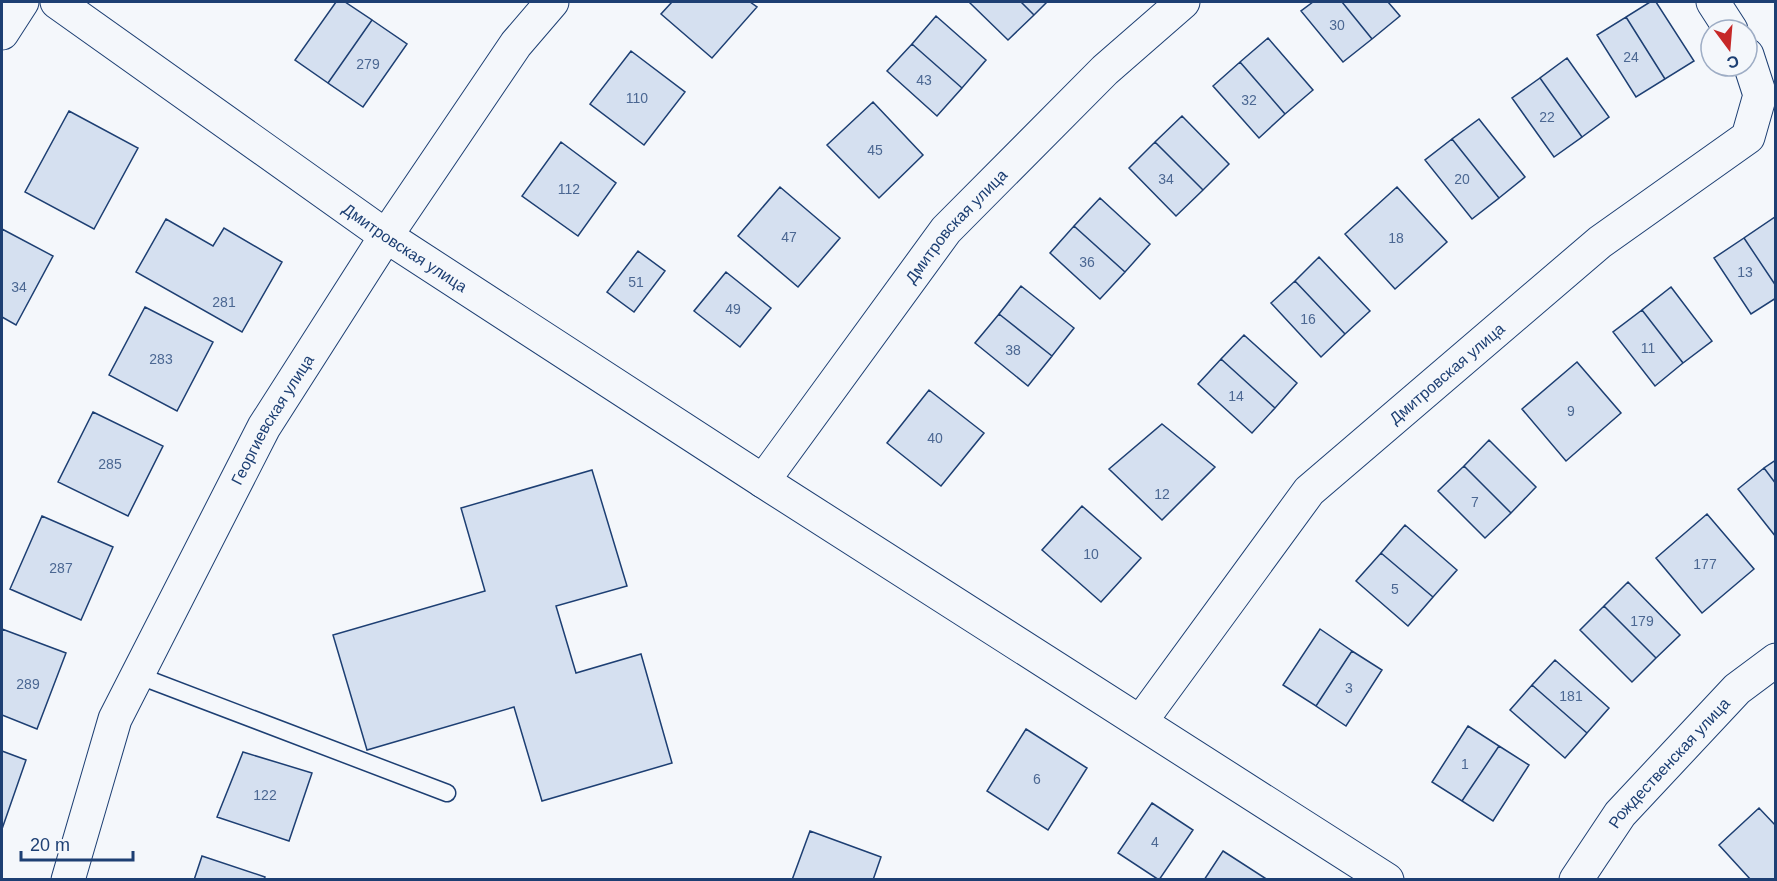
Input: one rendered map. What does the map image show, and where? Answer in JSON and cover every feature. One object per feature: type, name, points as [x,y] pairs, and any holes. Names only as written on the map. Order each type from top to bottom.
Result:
[{"type":"street","points":[[2,33],[22,2]]},
{"type":"street","name":"Дмитровская улица","points":[[57,2],[386,236],[764,482],[1388,879]]},
{"type":"street","name":"Георгиевская улица","points":[[68,879],[114,719],[264,427],[386,236],[516,44],[552,2]]},
{"type":"street","name":"Дмитровская улица","points":[[764,482],[946,230],[1105,70],[1183,2]]},
{"type":"street","points":[[1713,2],[1723,18]]},
{"type":"street","name":"Дмитровская улица","points":[[1141,721],[1309,491],[1600,242],[1748,136],[1760,95],[1754,78]]},
{"type":"street","name":"Рождественская улица","points":[[1576,879],[1620,814],[1737,689],[1776,660]]},
{"type":"lane","points":[[137,675],[447,793]]},
{"type":"building","points":[[336,2],[345,2],[372,20],[328,83],[295,60]]},
{"type":"building","points":[[672,2],[750,2],[757,7],[712,58],[661,14]]},
{"type":"building","points":[[969,2],[1021,2],[1034,15],[1008,40]]},
{"type":"building","points":[[1021,2],[1047,2],[1034,15]]},
{"type":"building","points":[[1313,2],[1342,2],[1372,39],[1343,62],[1301,11]]},
{"type":"building","points":[[1342,2],[1388,2],[1400,16],[1372,39]]},
{"type":"building","points":[[1650,2],[1656,2],[1694,61],[1665,79],[1626,17]]},
{"type":"building","points":[[936,16],[986,60],[962,88],[912,44]]},
{"type":"building","points":[[1626,17],[1665,79],[1636,97],[1597,35]]},
{"type":"building","points":[[372,20],[407,44],[363,107],[328,83]]},
{"type":"building","points":[[1268,38],[1313,90],[1285,114],[1240,62]]},
{"type":"building","points":[[912,44],[962,88],[937,116],[887,71]]},
{"type":"building","points":[[631,51],[685,92],[644,145],[590,104]]},
{"type":"building","points":[[1567,58],[1609,117],[1582,137],[1540,78]]},
{"type":"building","points":[[1240,62],[1285,114],[1259,138],[1213,86]]},
{"type":"building","points":[[1540,78],[1582,137],[1554,157],[1512,98]]},
{"type":"building","points":[[873,102],[923,155],[879,198],[827,145]]},
{"type":"building","points":[[69,111],[138,148],[94,229],[25,192]]},
{"type":"building","points":[[1182,116],[1229,164],[1203,190],[1155,142]]},
{"type":"building","points":[[1479,119],[1525,177],[1499,198],[1452,139]]},
{"type":"building","points":[[1452,139],[1499,198],[1472,219],[1425,160]]},
{"type":"building","points":[[561,142],[616,183],[578,236],[522,196]]},
{"type":"building","points":[[1155,142],[1203,190],[1176,216],[1129,168]]},
{"type":"building","points":[[780,187],[840,238],[798,287],[738,236]]},
{"type":"building","points":[[1397,187],[1447,242],[1395,289],[1345,234]]},
{"type":"building","points":[[1100,198],[1150,244],[1125,272],[1074,226]]},
{"type":"building","points":[[1776,218],[1776,286],[1744,238]]},
{"type":"building","points":[[166,219],[213,246],[224,228],[282,262],[242,332],[136,272]]},
{"type":"building","points":[[1074,226],[1125,272],[1100,299],[1050,253]]},
{"type":"building","points":[[2,229],[53,256],[16,325],[2,317]]},
{"type":"building","points":[[1744,238],[1776,286],[1776,298],[1751,314],[1714,258]]},
{"type":"building","points":[[638,251],[665,271],[634,312],[607,292]]},
{"type":"building","points":[[1319,257],[1370,311],[1345,334],[1295,281]]},
{"type":"building","points":[[726,272],[771,308],[740,347],[694,311]]},
{"type":"building","points":[[1295,281],[1345,334],[1321,357],[1271,303]]},
{"type":"building","points":[[1021,286],[1074,328],[1052,356],[999,314]]},
{"type":"building","points":[[1671,287],[1712,341],[1683,363],[1642,310]]},
{"type":"building","points":[[145,307],[213,342],[177,411],[109,375]]},
{"type":"building","points":[[1642,310],[1683,363],[1655,386],[1613,332]]},
{"type":"building","points":[[999,314],[1052,356],[1028,386],[975,343]]},
{"type":"building","points":[[1244,335],[1297,383],[1275,408],[1221,359]]},
{"type":"building","points":[[1221,359],[1275,408],[1252,433],[1198,384]]},
{"type":"building","points":[[1577,362],[1621,413],[1566,461],[1522,409]]},
{"type":"building","points":[[929,390],[984,433],[941,486],[887,443]]},
{"type":"building","points":[[93,412],[163,446],[128,516],[58,482]]},
{"type":"building","points":[[1162,424],[1215,467],[1162,520],[1109,469]]},
{"type":"building","points":[[1489,440],[1536,487],[1511,513],[1464,466]]},
{"type":"building","points":[[1776,460],[1776,484],[1764,468]]},
{"type":"building","points":[[1464,466],[1511,513],[1485,538],[1438,491]]},
{"type":"building","points":[[1764,468],[1776,484],[1776,537],[1738,489]]},
{"type":"building","points":[[592,470],[627,586],[556,606],[576,673],[641,654],[672,763],[542,801],[514,707],[367,750],[333,635],[485,591],[461,508]]},
{"type":"building","points":[[1082,506],[1141,558],[1101,602],[1042,550]]},
{"type":"building","points":[[1707,514],[1754,569],[1702,613],[1656,558]]},
{"type":"building","points":[[42,516],[113,547],[81,620],[10,589]]},
{"type":"building","points":[[1405,525],[1457,570],[1433,597],[1381,553]]},
{"type":"building","points":[[1381,553],[1433,597],[1408,626],[1356,581]]},
{"type":"building","points":[[1628,582],[1680,635],[1656,658],[1604,606]]},
{"type":"building","points":[[1604,606],[1656,658],[1632,682],[1580,630]]},
{"type":"building","points":[[2,629],[66,653],[37,729],[2,715]]},
{"type":"building","points":[[1320,629],[1352,651],[1316,706],[1283,685]]},
{"type":"building","points":[[1352,651],[1382,670],[1346,726],[1316,706]]},
{"type":"building","points":[[1555,660],[1609,708],[1587,733],[1532,685]]},
{"type":"building","points":[[1532,685],[1587,733],[1565,758],[1510,710]]},
{"type":"building","points":[[1468,726],[1499,746],[1462,801],[1432,782]]},
{"type":"building","points":[[1026,729],[1087,768],[1048,830],[987,791]]},
{"type":"building","points":[[1499,746],[1529,765],[1493,821],[1462,801]]},
{"type":"building","points":[[2,751],[26,760],[2,829]]},
{"type":"building","points":[[243,752],[312,773],[289,841],[217,817]]},
{"type":"building","points":[[1152,803],[1193,830],[1159,880],[1118,853]]},
{"type":"building","points":[[1759,808],[1776,826],[1776,880],[1751,880],[1719,845]]},
{"type":"building","points":[[810,831],[881,857],[873,880],[792,880]]},
{"type":"building","points":[[1223,851],[1268,880],[1204,880]]},
{"type":"building","points":[[202,856],[265,877],[264,880],[194,880]]}]
